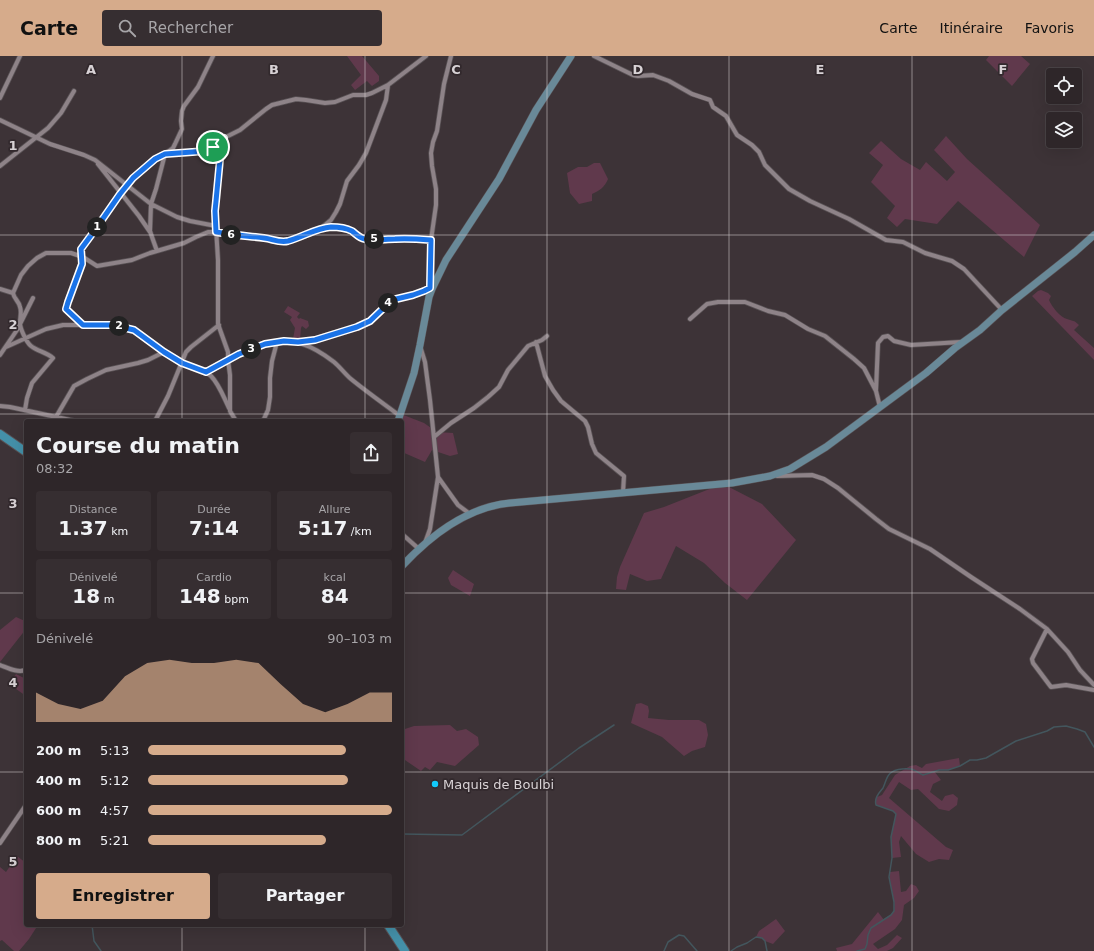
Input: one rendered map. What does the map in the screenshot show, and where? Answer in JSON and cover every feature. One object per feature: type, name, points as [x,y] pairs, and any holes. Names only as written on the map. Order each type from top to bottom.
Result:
[{"type":"main road","points":[[0,434],[24,451]]},
{"type":"main road","points":[[389,927],[405,951]]},
{"type":"street","points":[[0,98],[20,56]]},
{"type":"street","points":[[83,325],[66,309],[82,264],[81,249],[127,185],[140,171],[155,159],[173,148],[182,129],[181,121],[184,106],[198,87],[213,56]]},
{"type":"street","points":[[165,154],[206,151],[224,138],[240,130],[272,105],[296,99],[325,103],[335,102],[353,95],[366,95],[372,93],[388,85],[426,56]]},
{"type":"street","points":[[298,342],[305,344],[332,361],[350,378],[399,418],[414,373],[429,297],[431,240],[436,205],[436,190],[431,153],[437,130],[444,84],[451,56]]},
{"type":"street","points":[[429,297],[446,260],[499,179],[536,110],[571,56]]},
{"type":"street","points":[[594,56],[633,75],[653,75],[669,81],[692,94],[710,100],[713,107],[726,116],[737,135],[752,145],[759,152],[765,165],[789,189],[810,201],[849,219],[886,240],[903,242],[925,253],[952,261],[964,269],[1002,310]]},
{"type":"street","points":[[25,410],[32,383],[53,358],[48,354],[32,347],[28,343],[20,324],[21,309],[19,302],[14,297],[13,293],[21,275],[28,266],[37,258],[46,253],[71,253],[97,266],[132,260],[184,243],[208,232],[266,238],[278,242],[305,236],[320,229],[331,220],[336,212],[347,181],[366,153],[386,100],[388,85]]},
{"type":"street","points":[[0,166],[52,124],[61,113],[74,91]]},
{"type":"street","points":[[0,120],[50,144],[95,160],[151,204],[177,217],[216,226]]},
{"type":"street","points":[[224,138],[220,159],[215,211],[218,260],[219,325],[228,352],[230,375],[230,410]]},
{"type":"street","points":[[151,234],[151,204],[165,154]]},
{"type":"street","points":[[95,160],[139,216],[151,234],[157,251]]},
{"type":"street","points":[[320,229],[338,227],[351,231],[364,239],[407,238],[431,240]]},
{"type":"street","points":[[404,564],[421,547],[450,525],[487,507],[506,503],[732,483],[770,476],[790,469],[826,447],[926,373],[1094,235]]},
{"type":"street","points":[[206,372],[248,350],[265,344],[315,340],[362,325],[370,321],[392,300],[424,291],[436,282]]},
{"type":"street","points":[[0,289],[13,293]]},
{"type":"street","points":[[0,355],[17,330],[33,298]]},
{"type":"street","points":[[690,319],[707,304],[718,302],[745,302],[768,311],[785,315],[808,329],[825,336],[864,368],[876,390],[880,407]]},
{"type":"street","points":[[6,347],[46,329],[63,325],[113,325],[129,328],[182,363],[206,372],[211,376],[217,384],[235,419]]},
{"type":"street","points":[[156,419],[168,396],[186,352],[219,325]]},
{"type":"street","points":[[434,438],[451,423],[474,408],[496,390],[508,370],[528,346],[542,340],[547,336]]},
{"type":"street","points":[[876,390],[878,343],[883,337],[888,336],[894,341],[911,345],[963,342]]},
{"type":"street","points":[[263,419],[268,410],[272,362],[277,342]]},
{"type":"street","points":[[536,342],[545,376],[553,390],[561,401],[585,422],[596,453],[624,476],[623,492]]},
{"type":"street","points":[[420,345],[425,362],[438,477],[430,529],[421,547]]},
{"type":"street","points":[[56,417],[74,386],[80,382],[106,370],[148,360],[164,352]]},
{"type":"street","points":[[0,406],[66,419]]},
{"type":"street","points":[[770,476],[812,475],[824,479],[838,488],[889,529],[930,549],[1020,609],[1047,629],[1068,652],[1080,670],[1094,685]]},
{"type":"street","points":[[438,477],[458,505],[470,514]]},
{"type":"street","points":[[404,535],[421,547]]},
{"type":"street","points":[[1047,629],[1032,658],[1033,663],[1051,687],[1066,685],[1094,690]]},
{"type":"street","points":[[0,665],[17,671],[24,671]]},
{"type":"street","points":[[0,843],[24,808]]},
{"type":"shaded area","points":[[347,56],[362,56],[379,76],[379,81],[372,86],[367,81],[355,90],[351,85],[361,75]]},
{"type":"shaded area","points":[[989,56],[1021,56],[1030,64],[1012,86],[986,60]]},
{"type":"shaded area","points":[[946,136],[967,159],[1040,225],[1024,257],[958,201],[937,224],[905,219],[897,227],[887,218],[895,206],[871,182],[883,165],[869,153],[881,141],[901,159],[920,170],[926,162],[947,181],[955,172],[934,150]]},
{"type":"shaded area","points":[[594,163],[600,163],[608,179],[602,188],[592,194],[592,201],[579,204],[570,193],[567,173],[578,167],[587,167]]},
{"type":"shaded area","points":[[1041,290],[1051,296],[1049,300],[1059,314],[1079,325],[1074,330],[1094,348],[1094,360],[1032,296]]},
{"type":"shaded area","points":[[288,306],[300,313],[297,317],[299,319],[308,321],[309,326],[306,329],[302,326],[301,328],[300,340],[293,339],[295,328],[290,320],[292,317],[284,312]]},
{"type":"shaded area","points":[[401,414],[424,423],[437,432],[453,433],[458,454],[450,456],[432,450],[425,462],[404,453],[404,419],[400,419]]},
{"type":"shaded area","points":[[729,487],[762,504],[796,540],[747,600],[725,583],[704,563],[676,546],[661,579],[647,581],[630,574],[626,590],[616,589],[620,567],[644,513],[664,507],[712,488]]},
{"type":"shaded area","points":[[453,570],[474,584],[470,596],[451,585],[448,578]]},
{"type":"shaded area","points":[[16,617],[24,621],[24,632],[0,662],[0,630]]},
{"type":"shaded area","points":[[16,674],[24,678],[24,695],[9,684]]},
{"type":"shaded area","points":[[641,703],[648,706],[648,718],[699,720],[706,724],[708,735],[705,747],[692,751],[684,756],[662,737],[631,723],[636,704]]},
{"type":"shaded area","points":[[450,725],[457,731],[466,729],[478,737],[479,745],[455,766],[437,762],[430,770],[425,767],[421,771],[404,759],[404,729],[414,726]]},
{"type":"shaded area","points":[[959,758],[960,766],[948,770],[934,771],[941,780],[933,784],[930,792],[942,801],[945,796],[953,794],[958,798],[957,805],[949,811],[939,809],[918,789],[911,790],[899,782],[889,798],[946,847],[953,850],[949,860],[939,859],[929,862],[916,854],[901,836],[899,842],[901,857],[892,858],[891,837],[896,814],[893,811],[876,805],[875,802],[877,797],[882,795],[895,775],[910,766],[916,765],[922,768],[926,764]]},
{"type":"shaded area","points":[[17,856],[24,861],[24,927],[37,927],[19,951],[14,951],[2,940],[0,941],[0,867],[6,872]]},
{"type":"shaded area","points":[[899,871],[901,892],[906,891],[911,884],[916,886],[919,891],[914,898],[904,905],[902,920],[895,929],[873,944],[878,949],[887,945],[897,935],[902,938],[893,948],[887,951],[837,951],[836,948],[852,944],[878,912],[884,920],[894,911],[895,907],[890,882],[890,872]]},
{"type":"shaded area","points":[[776,919],[785,931],[773,944],[762,938],[756,937],[759,931]]},
{"type":"waterway","points":[[404,834],[462,835],[579,748],[614,725]]},
{"type":"waterway","points":[[857,951],[865,949],[871,928],[891,915],[894,911],[894,902],[889,877],[892,858],[891,837],[896,814],[893,811],[876,805],[877,796],[883,788],[887,777],[892,772],[895,770],[912,769],[923,775],[939,770],[948,770],[960,766],[970,760],[986,758],[1016,741],[1047,731],[1054,727],[1066,726],[1085,732],[1094,747]]},
{"type":"waterway","points":[[92,927],[94,941],[101,951]]},
{"type":"waterway","points":[[664,951],[668,942],[679,935],[684,936],[697,951]]},
{"type":"waterway","points":[[731,951],[756,937],[762,938],[765,941],[767,951]]},
{"type":"place","name":"Maquis de Boulbi","points":[[435,784]]},
{"type":"route","points":[[224,138],[222,143],[217,186],[215,211],[216,232],[266,238],[278,242],[305,236],[320,229],[338,227],[351,231],[359,237],[368,240],[407,238],[431,240],[430,288],[413,295],[392,300],[370,321],[357,327],[315,340],[298,342],[284,341],[265,344],[239,354],[206,372],[182,363],[134,330],[113,325],[83,325],[66,309],[82,264],[81,249],[120,194],[140,171],[155,159],[165,154],[206,151],[213,147],[224,138]]}]
